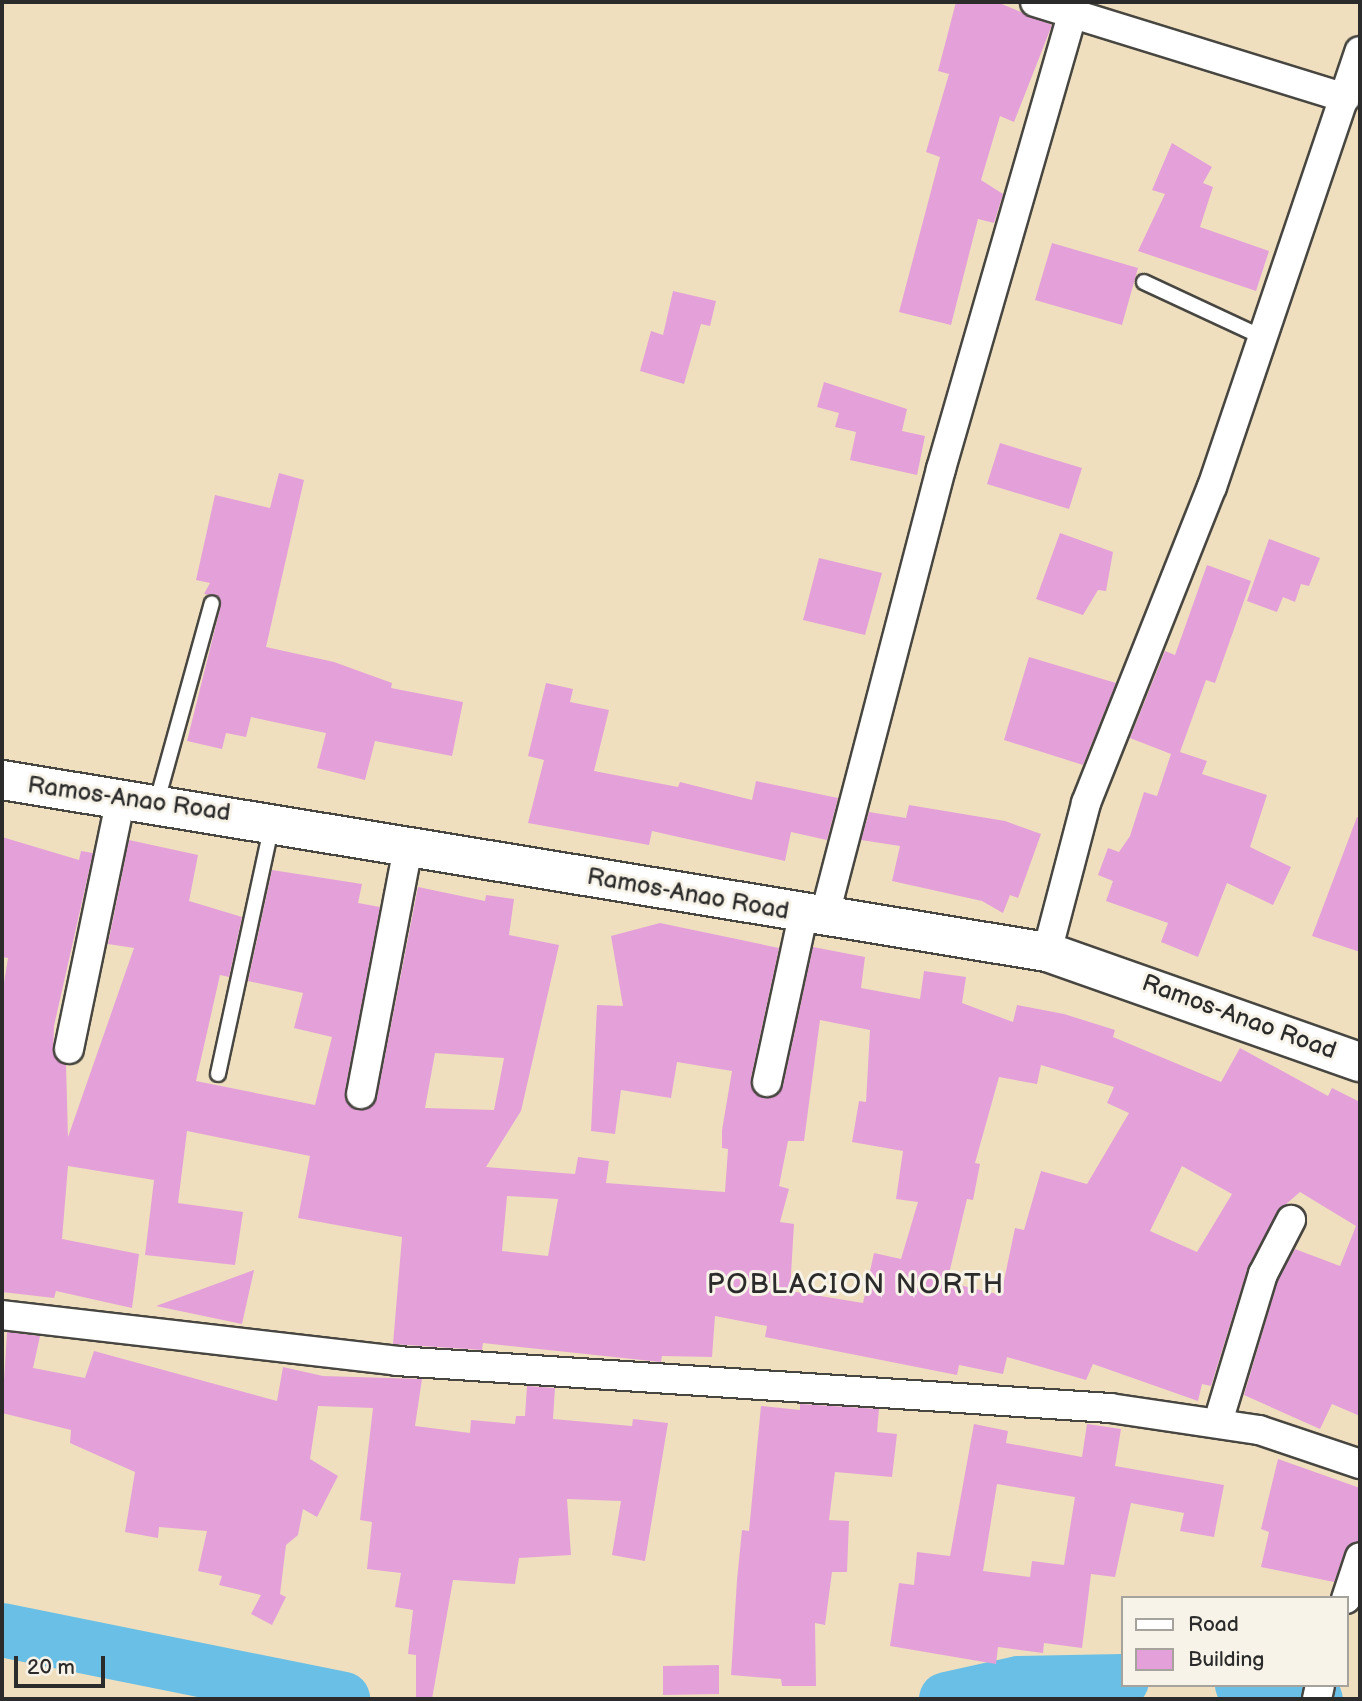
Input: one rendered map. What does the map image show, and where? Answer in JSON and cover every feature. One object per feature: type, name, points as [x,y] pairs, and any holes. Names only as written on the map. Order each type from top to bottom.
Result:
[{"type":"main road","name":"Ramos-Anao Road","points":[[2,780],[273,820],[408,848],[1047,952],[1159,986],[1360,1062]]},
{"type":"street","points":[[1035,2],[1351,93]]},
{"type":"street","points":[[767,1082],[1072,14]]},
{"type":"street","points":[[1047,952],[1086,803],[1264,338],[1351,93],[1360,51]]},
{"type":"street","points":[[69,1049],[139,800]]},
{"type":"street","points":[[361,1094],[408,848]]},
{"type":"street","points":[[1218,1422],[1263,1274],[1291,1220]]},
{"type":"street","points":[[2,1315],[397,1361],[1007,1397],[1218,1422],[1312,1444],[1360,1464]]},
{"type":"street","points":[[1347,1596],[1360,1557]]},
{"type":"lane","points":[[1144,282],[1264,338]]},
{"type":"lane","points":[[139,800],[212,603]]},
{"type":"lane","points":[[218,1074],[273,820]]},
{"type":"building","points":[[956,2],[997,2],[1052,25],[1014,122],[1000,116],[981,180],[1003,194],[994,223],[978,219],[951,325],[899,312],[940,157],[926,152],[949,74],[938,71]]},
{"type":"building","points":[[1172,143],[1212,167],[1203,183],[1213,187],[1200,227],[1269,251],[1256,291],[1138,251],[1165,194],[1152,190]]},
{"type":"building","points":[[1052,243],[1138,268],[1122,325],[1035,300]]},
{"type":"building","points":[[673,291],[716,301],[710,326],[701,324],[684,384],[640,371],[651,331],[663,335]]},
{"type":"building","points":[[824,382],[907,409],[902,431],[925,436],[917,475],[850,460],[856,432],[835,427],[839,413],[817,407]]},
{"type":"building","points":[[1000,443],[1082,468],[1069,509],[987,484]]},
{"type":"building","points":[[279,473],[304,480],[266,647],[334,662],[392,683],[391,688],[463,702],[452,756],[375,741],[365,780],[317,768],[326,733],[251,717],[246,737],[226,733],[222,749],[187,741],[221,605],[218,596],[204,594],[210,583],[196,580],[215,495],[270,508]]},
{"type":"building","points":[[1060,533],[1113,552],[1106,591],[1098,590],[1083,615],[1036,599]]},
{"type":"building","points":[[1269,539],[1320,558],[1309,586],[1301,584],[1295,602],[1283,597],[1277,612],[1247,601]]},
{"type":"building","points":[[819,558],[882,573],[865,635],[803,620]]},
{"type":"building","points":[[1207,565],[1251,581],[1215,683],[1206,680],[1180,752],[1207,761],[1202,774],[1267,795],[1250,847],[1291,867],[1273,905],[1227,883],[1198,957],[1161,942],[1168,923],[1106,901],[1113,881],[1098,875],[1108,848],[1119,852],[1130,836],[1144,792],[1157,796],[1171,754],[1130,738],[1165,651],[1175,655]]},
{"type":"building","points":[[1029,657],[1116,683],[1083,765],[1004,740]]},
{"type":"building","points":[[546,683],[573,689],[570,702],[609,710],[594,771],[678,787],[680,782],[752,800],[756,781],[838,798],[827,840],[791,832],[785,861],[652,831],[649,845],[528,823],[544,760],[528,756]]},
{"type":"building","points":[[909,805],[1005,821],[1041,834],[1018,898],[1010,895],[1003,913],[982,901],[892,881],[900,846],[861,840],[869,812],[906,818]]},
{"type":"building","points":[[1357,817],[1360,818],[1360,952],[1312,936]]},
{"type":"building","points":[[2,837],[79,860],[81,851],[93,853],[54,1026],[53,1054],[66,1065],[68,1137],[134,948],[108,944],[129,840],[198,855],[189,901],[242,917],[229,977],[220,975],[196,1081],[315,1105],[332,1037],[294,1028],[303,993],[248,981],[272,870],[362,884],[358,903],[380,907],[345,1091],[359,1110],[377,1097],[418,887],[485,901],[486,895],[514,899],[509,935],[559,945],[521,1111],[486,1167],[575,1174],[578,1157],[609,1161],[606,1183],[725,1192],[728,1149],[722,1148],[722,1130],[732,1071],[677,1062],[671,1098],[621,1090],[615,1134],[591,1131],[597,1005],[623,1006],[611,936],[660,923],[779,948],[751,1078],[763,1098],[783,1086],[813,947],[865,957],[861,988],[920,999],[924,971],[966,977],[962,1003],[1013,1022],[1017,1005],[1064,1014],[1115,1030],[1113,1037],[1221,1082],[1240,1048],[1328,1096],[1332,1088],[1360,1102],[1360,1416],[1332,1404],[1320,1429],[1244,1395],[1278,1280],[1295,1249],[1340,1266],[1356,1226],[1300,1192],[1277,1212],[1248,1267],[1211,1386],[1202,1384],[1198,1401],[1093,1364],[1086,1380],[1007,1357],[1003,1374],[959,1365],[957,1375],[765,1337],[767,1326],[715,1316],[712,1357],[662,1356],[661,1362],[483,1343],[482,1350],[393,1344],[402,1237],[298,1218],[310,1156],[187,1131],[178,1203],[243,1212],[235,1265],[145,1255],[154,1180],[68,1166],[62,1239],[139,1254],[132,1308],[56,1291],[54,1298],[2,1292],[2,995],[8,958],[2,957]],"holes":[[[820,1020],[870,1030],[866,1102],[859,1101],[852,1142],[903,1151],[896,1199],[918,1202],[901,1259],[874,1253],[863,1303],[790,1291],[794,1224],[780,1222],[789,1189],[779,1186],[788,1141],[804,1141]],[[435,1053],[504,1058],[494,1110],[425,1108]],[[1041,1065],[1114,1087],[1107,1103],[1129,1113],[1087,1184],[1041,1171],[1024,1230],[1015,1228],[1001,1295],[947,1282],[967,1199],[973,1200],[980,1164],[975,1163],[999,1077],[1037,1084]],[[1182,1166],[1232,1194],[1197,1252],[1150,1231]],[[507,1196],[558,1199],[548,1256],[502,1251]]]},
{"type":"building","points":[[254,1270],[242,1324],[156,1306]]},
{"type":"building","points":[[7,1332],[40,1336],[33,1368],[85,1378],[94,1351],[277,1401],[283,1367],[323,1376],[422,1379],[415,1426],[470,1433],[471,1420],[515,1424],[516,1416],[525,1416],[527,1386],[555,1388],[553,1419],[632,1426],[633,1419],[668,1423],[645,1561],[612,1555],[621,1501],[567,1499],[571,1555],[519,1558],[515,1584],[453,1580],[432,1699],[416,1699],[416,1655],[408,1654],[413,1610],[395,1607],[401,1573],[367,1569],[372,1522],[360,1520],[373,1408],[318,1406],[310,1459],[338,1476],[317,1517],[303,1509],[298,1535],[286,1545],[280,1594],[286,1597],[272,1625],[251,1614],[261,1595],[219,1585],[222,1576],[198,1571],[207,1531],[159,1527],[158,1538],[125,1532],[135,1472],[70,1443],[71,1430],[2,1413]]},
{"type":"building","points":[[800,1404],[879,1409],[877,1432],[897,1434],[892,1477],[835,1472],[829,1520],[849,1521],[847,1572],[832,1572],[825,1625],[815,1623],[816,1686],[782,1686],[781,1679],[731,1675],[737,1580],[742,1530],[749,1531],[761,1406],[800,1410]]},
{"type":"building","points":[[974,1424],[1008,1431],[1006,1443],[1082,1457],[1087,1424],[1121,1429],[1115,1466],[1224,1485],[1214,1537],[1180,1531],[1184,1513],[1131,1503],[1115,1577],[1091,1574],[1082,1648],[1044,1643],[1043,1653],[998,1647],[996,1664],[890,1646],[899,1583],[914,1585],[917,1552],[950,1556]],"holes":[[[997,1484],[1075,1497],[1064,1565],[1032,1561],[1030,1577],[983,1571]]]},
{"type":"building","points":[[1278,1459],[1360,1488],[1360,1541],[1345,1551],[1334,1582],[1261,1567],[1269,1532],[1261,1529]]},
{"type":"building","points":[[719,1665],[719,1694],[663,1695],[663,1666]]},
{"type":"waterway","points":[[2,1630],[343,1699]]},
{"type":"waterway","points":[[946,1699],[1019,1683],[1120,1681]]},
{"type":"waterway","points":[[1253,1687],[1316,1699]]},
{"type":"district","name":"POBLACION NORTH","points":[[856,1285]]}]
